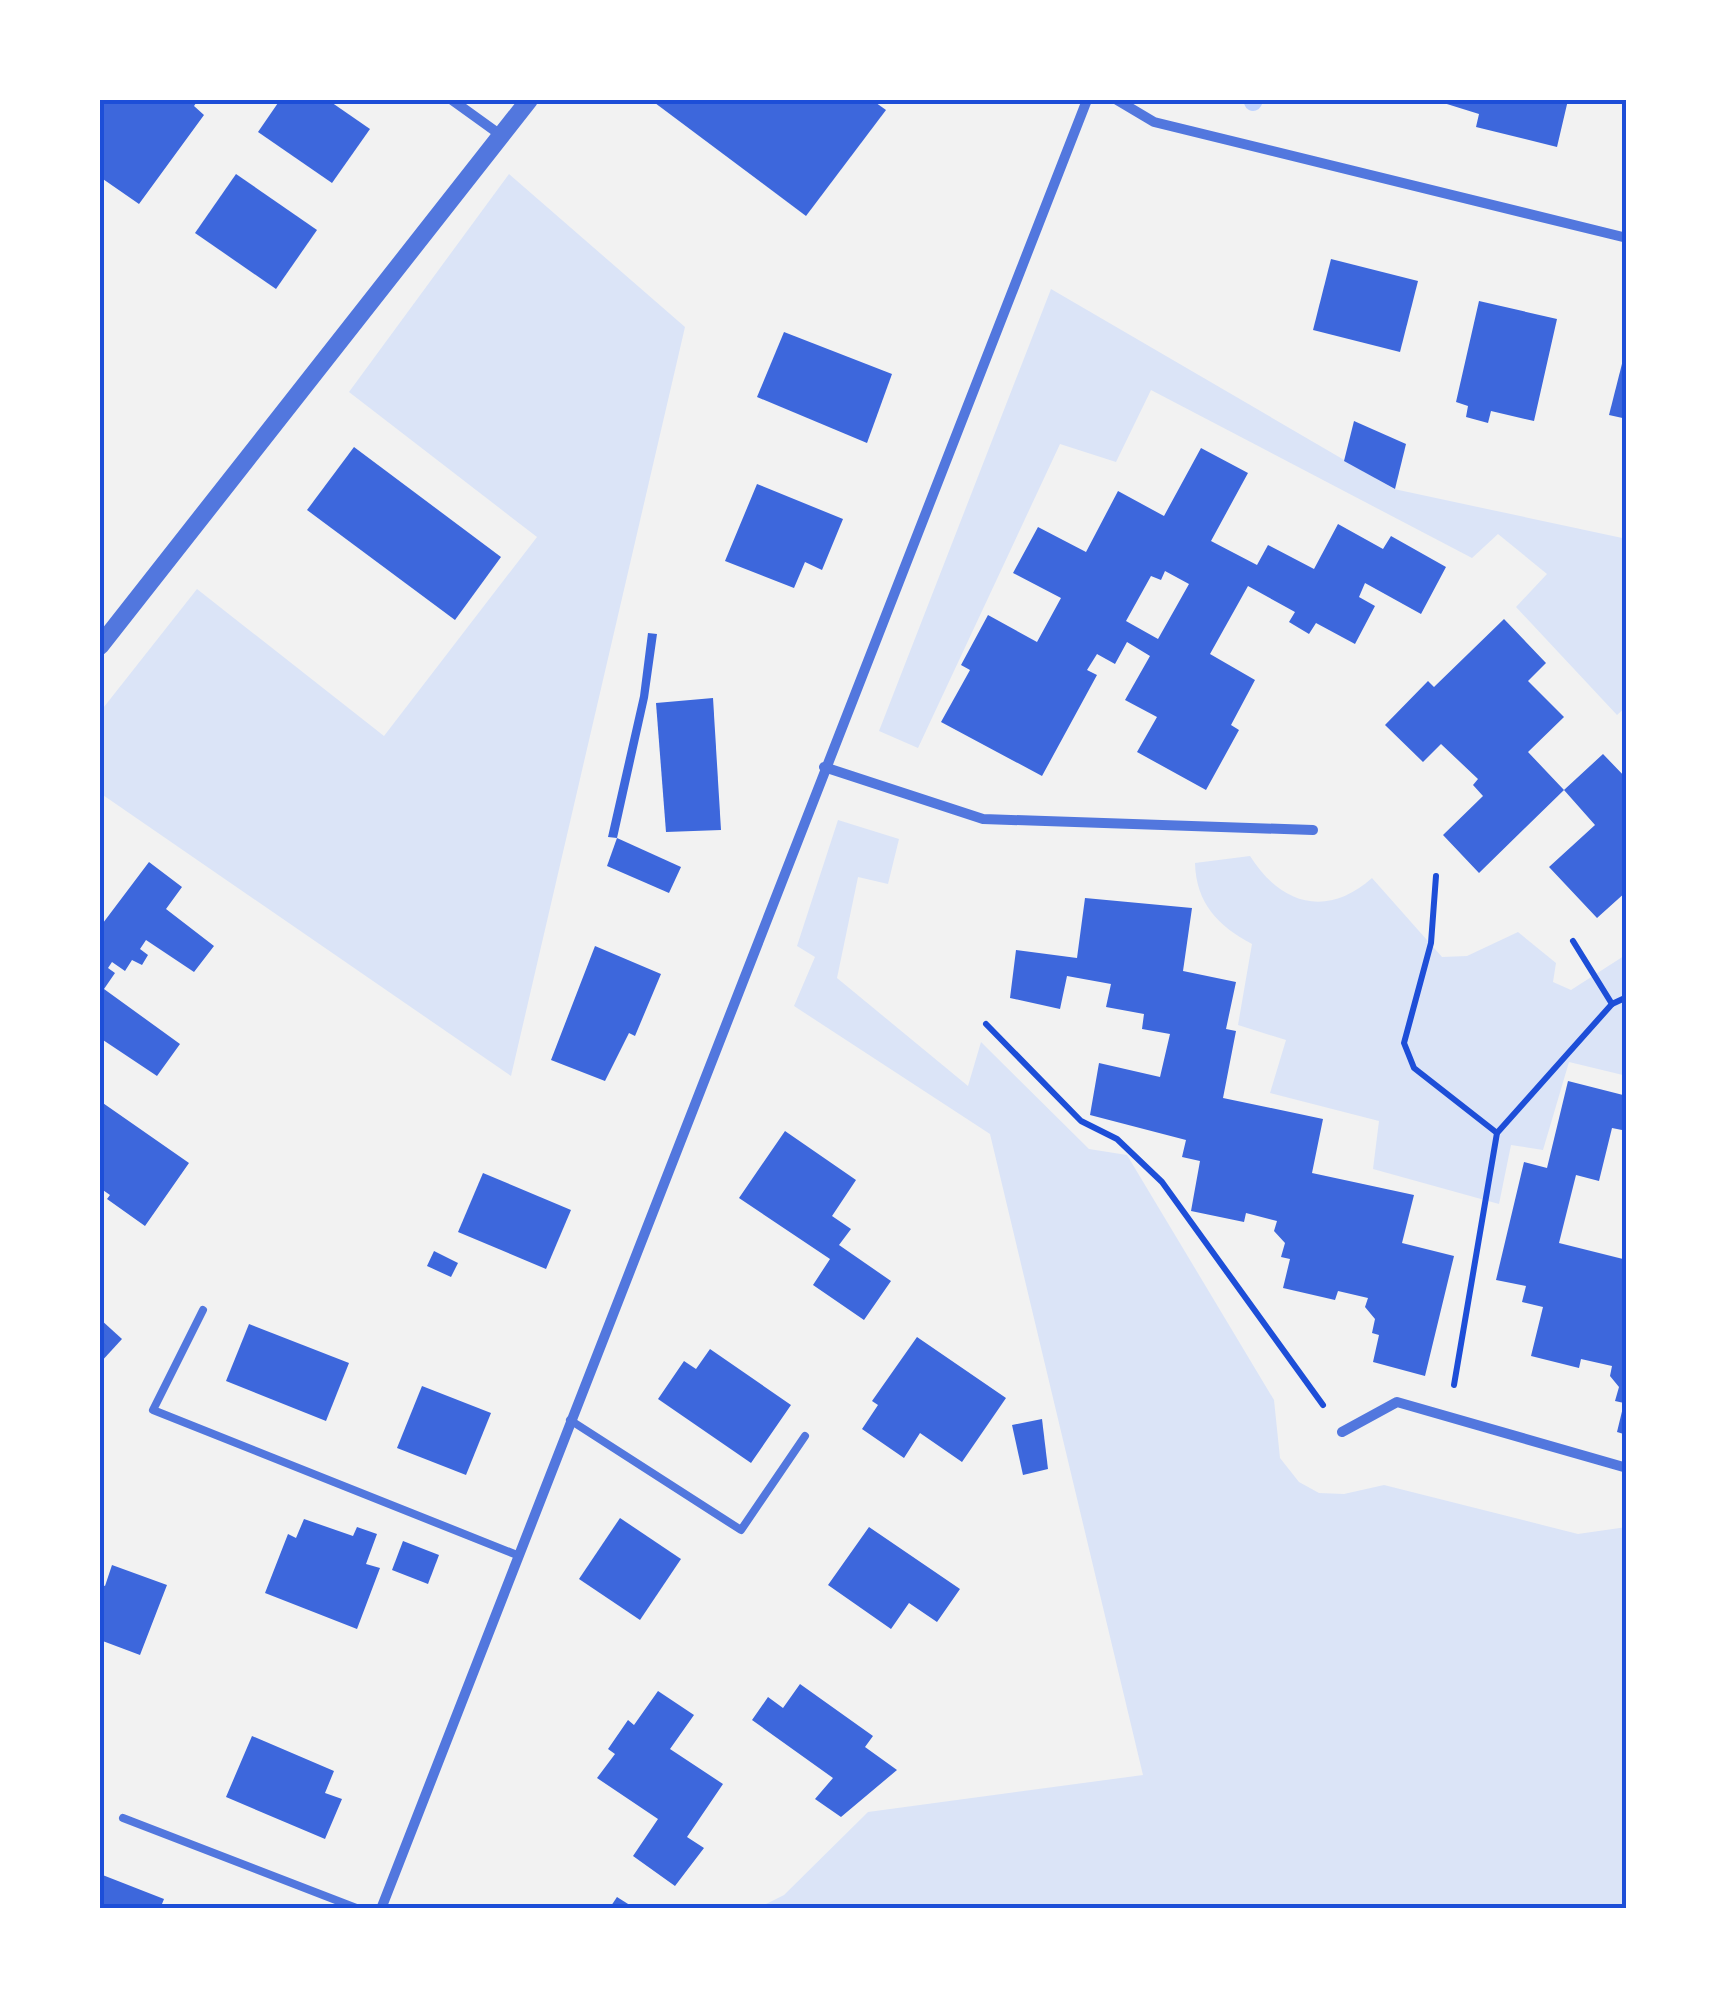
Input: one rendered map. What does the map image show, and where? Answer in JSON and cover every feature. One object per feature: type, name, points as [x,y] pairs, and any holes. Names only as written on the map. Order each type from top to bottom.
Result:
[{"type":"street","points":[[452,100],[502,136]]},
{"type":"street","points":[[100,646],[529,100]]},
{"type":"street","points":[[381,1909],[1087,100]]},
{"type":"street","points":[[1117,100],[1154,122],[1627,238]]},
{"type":"street","points":[[824,766],[983,820],[1313,830]]},
{"type":"street","points":[[1342,1432],[1397,1402],[1627,1468]]},
{"type":"lane","points":[[202,1310],[153,1410],[517,1555]]},
{"type":"lane","points":[[570,1420],[741,1530],[805,1436]]},
{"type":"lane","points":[[123,1818],[359,1909]]},
{"type":"path","points":[[1436,876],[1432,943],[1404,1043],[1414,1068],[1497,1134]]},
{"type":"path","points":[[1573,941],[1612,1004]]},
{"type":"path","points":[[1449,1417],[1497,1134],[1612,1004],[1627,997]]},
{"type":"path","points":[[986,1024],[1081,1121],[1118,1139],[1162,1182],[1342,1432]]},
{"type":"shaded area","points":[[509,174],[685,327],[511,1076],[100,793],[100,712],[197,589],[384,736],[537,537],[349,392]]},
{"type":"shaded area","points":[[1051,289],[1394,489],[1627,539],[1627,706],[1617,715],[1516,607],[1547,574],[1498,534],[1472,558],[1151,390],[1116,462],[1060,444],[918,748],[879,731]]},
{"type":"shaded area","points":[[838,820],[899,839],[888,884],[858,877],[837,978],[968,1086],[981,1042],[1089,1149],[1127,1155],[1274,1400],[1280,1458],[1299,1482],[1319,1493],[1344,1494],[1384,1485],[1578,1534],[1627,1527],[1627,1909],[756,1909],[784,1895],[868,1812],[1143,1775],[990,1134],[794,1006],[815,957],[797,946]]},
{"type":"shaded area","points":[[1250,856],[1276,886],[1306,900],[1338,898],[1372,878],[1442,957],[1467,956],[1518,932],[1556,963],[1553,982],[1571,990],[1627,954],[1627,1076],[1569,1062],[1543,1150],[1511,1145],[1499,1204],[1373,1169],[1379,1121],[1270,1093],[1286,1040],[1238,1025],[1252,944],[1211,912],[1200,890],[1195,863]]},
{"type":"building","points":[[100,100],[198,100],[194,106],[204,115],[139,204],[100,177]]},
{"type":"building","points":[[280,100],[328,100],[370,129],[332,183],[258,132]]},
{"type":"building","points":[[651,100],[872,100],[886,110],[806,216]]},
{"type":"building","points":[[1434,100],[1568,100],[1557,147],[1476,127],[1479,114]]},
{"type":"building","points":[[236,174],[317,230],[276,289],[195,233]]},
{"type":"building","points":[[1331,259],[1418,281],[1400,352],[1313,330]]},
{"type":"building","points":[[1479,301],[1557,319],[1534,421],[1491,411],[1488,423],[1466,417],[1468,406],[1456,402]]},
{"type":"building","points":[[784,332],[892,374],[867,443],[757,397]]},
{"type":"building","points":[[1627,349],[1627,419],[1609,415]]},
{"type":"building","points":[[1354,421],[1406,444],[1395,489],[1344,461]]},
{"type":"building","points":[[354,447],[501,557],[455,620],[307,510]]},
{"type":"building","points":[[1201,448],[1248,473],[1211,541],[1257,565],[1268,545],[1314,569],[1338,524],[1383,549],[1391,536],[1446,567],[1421,614],[1365,583],[1359,597],[1375,606],[1355,644],[1316,623],[1309,634],[1289,622],[1295,612],[1248,586],[1210,654],[1255,680],[1231,725],[1239,730],[1206,790],[1137,752],[1157,717],[1125,700],[1150,656],[1127,642],[1115,664],[1097,654],[1087,670],[1097,675],[1042,776],[941,722],[970,670],[961,665],[988,615],[1037,642],[1061,598],[1013,573],[1038,527],[1086,552],[1118,491],[1164,516]],"holes":[[[1165,571],[1189,584],[1158,639],[1126,621],[1151,576],[1161,580]]]},
{"type":"building","points":[[757,484],[843,519],[822,570],[805,562],[794,588],[725,561]]},
{"type":"building","points":[[1504,619],[1546,663],[1528,681],[1564,717],[1528,752],[1564,790],[1479,873],[1443,835],[1483,796],[1473,785],[1478,779],[1441,744],[1423,762],[1385,725],[1428,681],[1434,687]]},
{"type":"building","points":[[648,633],[657,634],[648,698],[617,838],[608,837],[640,696]]},
{"type":"building","points":[[713,698],[721,830],[666,832],[656,703]]},
{"type":"building","points":[[1603,754],[1627,779],[1627,891],[1597,918],[1549,867],[1595,825],[1564,790]]},
{"type":"building","points":[[617,838],[681,867],[669,893],[607,866]]},
{"type":"building","points":[[149,862],[182,887],[166,909],[214,946],[194,972],[146,940],[140,949],[148,955],[142,965],[132,960],[125,971],[112,962],[108,968],[115,973],[104,989],[180,1044],[157,1076],[100,1038],[100,927]]},
{"type":"building","points":[[1085,898],[1192,908],[1183,971],[1236,982],[1226,1029],[1236,1031],[1223,1098],[1323,1119],[1312,1173],[1414,1195],[1402,1243],[1454,1256],[1425,1376],[1373,1362],[1379,1335],[1372,1333],[1375,1319],[1365,1307],[1368,1298],[1338,1291],[1335,1300],[1283,1288],[1290,1259],[1281,1257],[1285,1243],[1274,1231],[1277,1221],[1246,1213],[1244,1222],[1191,1211],[1200,1161],[1182,1157],[1186,1140],[1090,1115],[1099,1063],[1160,1077],[1170,1034],[1142,1029],[1144,1014],[1106,1007],[1111,984],[1067,976],[1060,1009],[1010,998],[1016,950],[1077,958]]},
{"type":"building","points":[[595,946],[661,974],[635,1036],[629,1033],[605,1081],[551,1060]]},
{"type":"building","points":[[1568,1081],[1627,1096],[1627,1131],[1612,1128],[1599,1181],[1576,1175],[1559,1243],[1627,1260],[1627,1435],[1617,1432],[1624,1403],[1615,1401],[1619,1387],[1610,1376],[1612,1366],[1581,1359],[1579,1368],[1531,1356],[1543,1307],[1522,1302],[1526,1286],[1496,1280],[1524,1162],[1547,1168]]},
{"type":"building","points":[[100,1101],[189,1163],[145,1226],[107,1199],[110,1195],[100,1188]]},
{"type":"building","points":[[785,1131],[856,1180],[832,1216],[851,1229],[839,1245],[891,1281],[864,1320],[813,1285],[830,1259],[739,1198]]},
{"type":"building","points":[[483,1173],[571,1210],[546,1269],[458,1232]]},
{"type":"building","points":[[434,1251],[458,1263],[451,1277],[427,1266]]},
{"type":"building","points":[[100,1319],[122,1339],[100,1363]]},
{"type":"building","points":[[249,1324],[349,1363],[326,1421],[226,1381]]},
{"type":"building","points":[[917,1337],[1006,1398],[962,1462],[920,1433],[904,1458],[862,1429],[878,1405],[872,1401]]},
{"type":"building","points":[[710,1349],[791,1405],[751,1463],[658,1399],[684,1361],[696,1369]]},
{"type":"building","points":[[422,1386],[491,1413],[466,1475],[397,1448]]},
{"type":"building","points":[[1042,1419],[1048,1469],[1023,1475],[1012,1425]]},
{"type":"building","points":[[620,1518],[681,1559],[640,1620],[579,1579]]},
{"type":"building","points":[[304,1519],[353,1536],[357,1527],[377,1534],[366,1564],[380,1568],[357,1629],[265,1593],[288,1534],[296,1538]]},
{"type":"building","points":[[869,1527],[960,1589],[937,1622],[909,1603],[891,1629],[828,1585]]},
{"type":"building","points":[[403,1541],[439,1555],[428,1584],[392,1570]]},
{"type":"building","points":[[112,1565],[167,1585],[140,1655],[100,1640],[100,1584],[105,1586]]},
{"type":"building","points":[[800,1684],[873,1736],[865,1747],[897,1770],[841,1817],[815,1799],[833,1778],[752,1720],[768,1697],[783,1708]]},
{"type":"building","points":[[658,1691],[694,1715],[670,1749],[723,1784],[687,1837],[704,1848],[675,1886],[633,1856],[658,1819],[597,1778],[615,1754],[608,1749],[628,1720],[634,1725]]},
{"type":"building","points":[[252,1736],[334,1771],[325,1793],[342,1799],[325,1839],[226,1797]]},
{"type":"building","points":[[100,1874],[164,1899],[160,1909],[100,1909]]},
{"type":"building","points":[[617,1897],[636,1909],[609,1909]]}]
